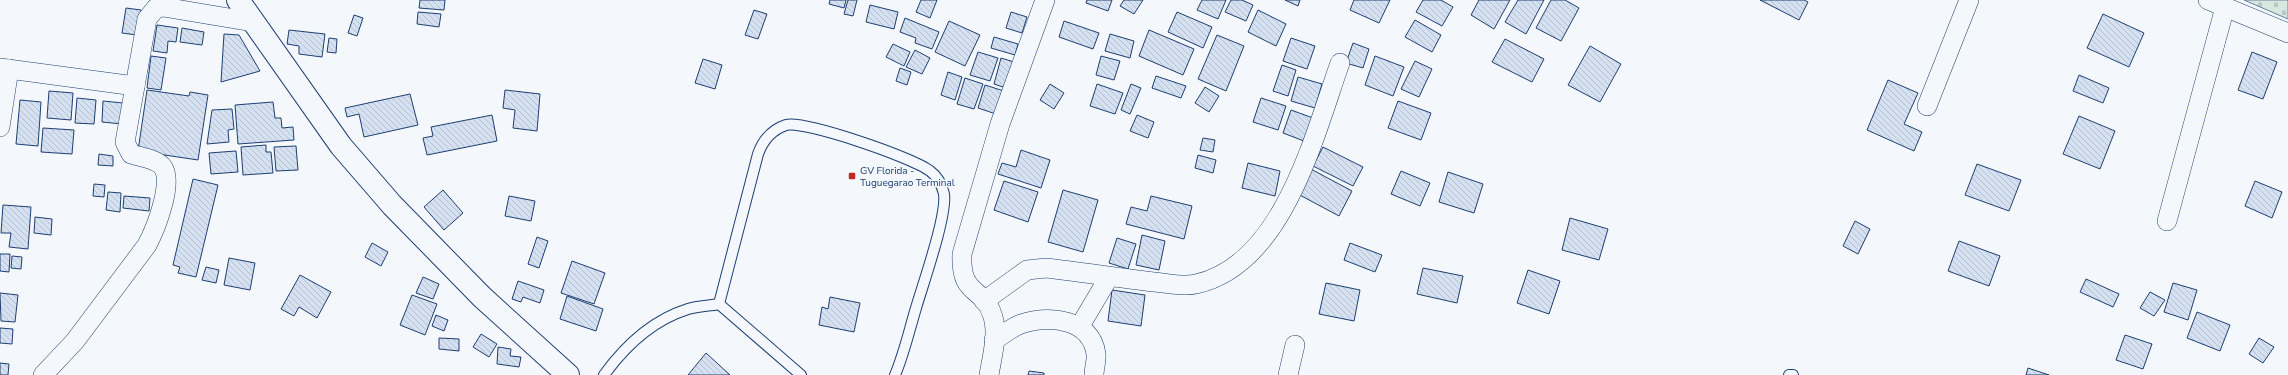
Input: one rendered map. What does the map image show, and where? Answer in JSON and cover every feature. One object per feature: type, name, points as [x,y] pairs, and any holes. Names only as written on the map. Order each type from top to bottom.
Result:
[{"type":"highway","points":[[238,0],[342,146],[392,205],[482,297],[568,375]]},
{"type":"street","points":[[989,375],[994,340],[993,314],[967,284],[962,267],[962,254],[1000,124],[1045,0]]},
{"type":"street","points":[[1927,106],[1969,0]]},
{"type":"street","points":[[2166,221],[2217,4],[2288,33]]},
{"type":"street","points":[[43,375],[75,341],[94,317],[147,245],[155,230],[166,184],[166,172],[158,162],[131,154],[127,149],[125,142],[147,19],[156,8],[163,7],[253,22]]},
{"type":"street","points":[[984,302],[1027,270],[1046,268],[1108,276],[1195,284],[1224,274],[1248,257],[1270,229],[1288,199],[1308,154],[1340,63]]},
{"type":"street","points":[[0,127],[4,68],[135,86]]},
{"type":"street","points":[[1080,326],[1108,276]]},
{"type":"street","points":[[994,340],[1020,324],[1038,321],[1061,321],[1080,326],[1091,337],[1096,354],[1094,375]]},
{"type":"street","points":[[1288,375],[1294,344]]},
{"type":"lane","points":[[719,304],[758,154],[763,141],[776,130],[788,125],[809,126],[912,160],[930,171],[940,182],[944,194],[942,216],[931,260],[895,375]]},
{"type":"lane","points":[[604,375],[618,356],[638,336],[688,309],[719,304]]},
{"type":"lane","points":[[719,304],[801,375]]},
{"type":"green space","points":[[2244,0],[2288,0],[2288,19]]},
{"type":"building","points":[[420,0],[445,0],[444,10],[419,8]]},
{"type":"building","points":[[830,0],[846,0],[844,8],[829,4]]},
{"type":"building","points":[[848,0],[857,0],[853,16],[844,14]]},
{"type":"building","points":[[921,0],[937,0],[930,18],[916,12]]},
{"type":"building","points":[[1087,0],[1112,0],[1108,11],[1086,3]]},
{"type":"building","points":[[1124,0],[1143,0],[1134,14],[1120,6]]},
{"type":"building","points":[[1202,0],[1226,0],[1218,19],[1197,10]]},
{"type":"building","points":[[1231,0],[1242,0],[1253,5],[1246,21],[1225,12]]},
{"type":"building","points":[[1285,0],[1300,0],[1298,6]]},
{"type":"building","points":[[1354,0],[1390,0],[1379,23],[1350,10]]},
{"type":"building","points":[[1423,0],[1441,0],[1453,7],[1442,26],[1416,12]]},
{"type":"building","points":[[1479,0],[1510,0],[1494,29],[1471,15]]},
{"type":"building","points":[[1518,0],[1544,0],[1526,34],[1505,22]]},
{"type":"building","points":[[1551,0],[1565,0],[1579,8],[1561,41],[1536,28]]},
{"type":"building","points":[[1760,0],[1804,0],[1808,2],[1799,20]]},
{"type":"building","points":[[870,5],[898,12],[894,29],[866,22]]},
{"type":"building","points":[[126,8],[141,10],[137,35],[122,33]]},
{"type":"building","points":[[754,10],[767,14],[758,39],[745,35]]},
{"type":"building","points":[[1258,10],[1286,24],[1276,46],[1248,32]]},
{"type":"building","points":[[418,12],[441,14],[439,27],[417,24]]},
{"type":"building","points":[[1011,12],[1027,17],[1022,33],[1006,28]]},
{"type":"building","points":[[1177,12],[1212,27],[1203,48],[1168,32]]},
{"type":"building","points":[[2103,14],[2144,33],[2129,67],[2087,48]]},
{"type":"building","points":[[354,15],[363,18],[357,36],[348,33]]},
{"type":"building","points":[[905,18],[939,32],[932,49],[915,43],[916,38],[900,32]]},
{"type":"building","points":[[1415,20],[1441,35],[1432,52],[1405,37]]},
{"type":"building","points":[[949,21],[980,35],[965,66],[935,52]]},
{"type":"building","points":[[1064,21],[1099,33],[1093,49],[1059,37]]},
{"type":"building","points":[[157,25],[178,28],[176,42],[168,41],[167,53],[153,51]]},
{"type":"building","points":[[182,28],[204,32],[202,45],[180,42]]},
{"type":"building","points":[[289,30],[325,34],[322,57],[299,54],[299,46],[287,44]]},
{"type":"building","points":[[1149,30],[1194,49],[1183,75],[1139,56]]},
{"type":"building","points":[[224,34],[239,35],[260,71],[221,82]]},
{"type":"building","points":[[1110,34],[1134,41],[1130,58],[1105,51]]},
{"type":"building","points":[[1217,35],[1244,46],[1226,91],[1198,79]]},
{"type":"building","points":[[994,37],[1018,44],[1015,55],[991,48]]},
{"type":"building","points":[[329,38],[337,39],[336,53],[327,52]]},
{"type":"building","points":[[1291,38],[1315,46],[1307,69],[1283,61]]},
{"type":"building","points":[[1505,39],[1544,59],[1532,82],[1492,62]]},
{"type":"building","points":[[1353,43],[1369,49],[1363,68],[1346,63]]},
{"type":"building","points":[[893,44],[910,52],[904,66],[886,57]]},
{"type":"building","points":[[1590,46],[1621,64],[1600,102],[1568,85]]},
{"type":"building","points":[[915,50],[930,58],[922,74],[906,67]]},
{"type":"building","points":[[978,52],[998,58],[990,81],[970,75]]},
{"type":"building","points":[[2252,52],[2277,62],[2263,99],[2238,90]]},
{"type":"building","points":[[151,56],[166,58],[161,90],[147,88]]},
{"type":"building","points":[[1101,56],[1120,61],[1114,80],[1096,75]]},
{"type":"building","points":[[1375,56],[1404,67],[1393,96],[1365,85]]},
{"type":"building","points":[[1001,58],[1014,62],[1006,88],[994,84]]},
{"type":"building","points":[[703,59],[722,65],[715,89],[695,83]]},
{"type":"building","points":[[1415,61],[1432,69],[1419,97],[1401,89]]},
{"type":"building","points":[[1282,65],[1296,70],[1288,96],[1273,91]]},
{"type":"building","points":[[900,68],[911,72],[907,85],[896,81]]},
{"type":"building","points":[[948,72],[962,77],[955,100],[941,95]]},
{"type":"building","points":[[2079,75],[2109,88],[2103,103],[2073,91]]},
{"type":"building","points":[[1156,76],[1186,86],[1181,98],[1152,88]]},
{"type":"building","points":[[1298,77],[1322,84],[1315,108],[1291,101]]},
{"type":"building","points":[[965,78],[983,84],[974,109],[957,104]]},
{"type":"building","points":[[1888,80],[1918,93],[1904,124],[1922,132],[1914,151],[1867,130]]},
{"type":"building","points":[[1050,84],[1064,93],[1054,109],[1040,100]]},
{"type":"building","points":[[1097,84],[1123,93],[1115,114],[1090,106]]},
{"type":"building","points":[[1131,84],[1141,88],[1130,114],[1121,110]]},
{"type":"building","points":[[985,85],[1004,91],[996,114],[978,108]]},
{"type":"building","points":[[1205,87],[1219,96],[1209,112],[1195,103]]},
{"type":"building","points":[[147,90],[189,96],[190,92],[208,95],[198,160],[138,151]]},
{"type":"building","points":[[505,90],[540,94],[537,131],[513,128],[515,110],[503,108]]},
{"type":"building","points":[[49,91],[73,93],[71,120],[47,118]]},
{"type":"building","points":[[410,94],[418,125],[364,137],[359,114],[347,117],[345,108]]},
{"type":"building","points":[[77,98],[96,100],[94,124],[75,123]]},
{"type":"building","points":[[1261,98],[1286,106],[1278,130],[1253,122]]},
{"type":"building","points":[[20,100],[41,102],[38,146],[16,144]]},
{"type":"building","points":[[103,101],[123,103],[122,124],[102,122]]},
{"type":"building","points":[[1398,101],[1431,113],[1421,140],[1388,128]]},
{"type":"building","points":[[273,102],[275,118],[281,118],[282,128],[293,127],[294,140],[238,144],[235,105]]},
{"type":"building","points":[[232,109],[234,129],[228,130],[229,142],[207,144],[212,110]]},
{"type":"building","points":[[1291,110],[1313,118],[1304,141],[1283,133]]},
{"type":"building","points":[[492,115],[497,141],[427,155],[423,138],[433,136],[431,127]]},
{"type":"building","points":[[1137,115],[1154,122],[1148,138],[1130,131]]},
{"type":"building","points":[[2079,116],[2115,131],[2100,169],[2063,154]]},
{"type":"building","points":[[43,128],[74,130],[72,154],[41,152]]},
{"type":"building","points":[[1203,138],[1215,140],[1213,152],[1200,150]]},
{"type":"building","points":[[266,145],[266,152],[271,152],[273,173],[243,175],[241,147]]},
{"type":"building","points":[[296,146],[298,170],[276,171],[274,147]]},
{"type":"building","points":[[1323,147],[1363,167],[1353,186],[1313,166]]},
{"type":"building","points":[[1021,150],[1050,160],[1041,188],[998,174],[1002,163],[1016,167]]},
{"type":"building","points":[[236,151],[238,172],[211,174],[209,153]]},
{"type":"building","points":[[99,154],[113,156],[113,166],[98,165]]},
{"type":"building","points":[[1198,155],[1216,160],[1213,173],[1195,168]]},
{"type":"building","points":[[1248,163],[1280,171],[1275,196],[1242,188]]},
{"type":"building","points":[[1977,164],[2021,180],[2009,211],[1965,195]]},
{"type":"building","points":[[1309,168],[1352,191],[1339,216],[1296,193]]},
{"type":"building","points":[[1401,171],[1430,183],[1420,206],[1391,194]]},
{"type":"building","points":[[1448,172],[1483,184],[1474,213],[1439,202]]},
{"type":"building","points":[[193,179],[218,185],[196,277],[178,273],[180,267],[173,265]]},
{"type":"building","points":[[1004,181],[1038,192],[1028,222],[994,210]]},
{"type":"building","points":[[2255,181],[2282,192],[2272,218],[2245,206]]},
{"type":"building","points":[[94,184],[105,185],[104,197],[93,196]]},
{"type":"building","points":[[443,190],[463,213],[444,230],[424,207]]},
{"type":"building","points":[[1063,190],[1098,200],[1083,252],[1048,242]]},
{"type":"building","points":[[108,192],[121,193],[120,212],[106,210]]},
{"type":"building","points":[[124,196],[150,198],[149,211],[123,208]]},
{"type":"building","points":[[509,196],[535,201],[531,221],[505,216]]},
{"type":"building","points":[[1151,196],[1192,206],[1184,239],[1126,224],[1131,207],[1147,211]]},
{"type":"building","points":[[3,205],[31,207],[28,249],[9,247],[11,233],[1,233]]},
{"type":"building","points":[[35,217],[52,219],[51,235],[34,233]]},
{"type":"building","points":[[1570,218],[1608,229],[1599,260],[1562,250]]},
{"type":"building","points":[[1855,221],[1870,229],[1858,254],[1843,246]]},
{"type":"building","points":[[1142,235],[1165,241],[1159,270],[1136,265]]},
{"type":"building","points":[[537,237],[548,241],[539,268],[528,264]]},
{"type":"building","points":[[1117,238],[1136,244],[1128,269],[1109,263]]},
{"type":"building","points":[[1959,241],[2000,256],[1989,286],[1948,271]]},
{"type":"building","points":[[372,243],[388,252],[381,266],[365,257]]},
{"type":"building","points":[[1350,243],[1382,255],[1375,272],[1344,260]]},
{"type":"building","points":[[0,254],[10,254],[9,272],[0,271]]},
{"type":"building","points":[[12,256],[22,257],[21,269],[11,268]]},
{"type":"building","points":[[229,258],[255,263],[250,290],[224,285]]},
{"type":"building","points":[[572,261],[605,273],[594,304],[561,293]]},
{"type":"building","points":[[206,267],[219,270],[216,283],[202,280]]},
{"type":"building","points":[[1423,268],[1463,276],[1457,303],[1417,294]]},
{"type":"building","points":[[1528,270],[1560,281],[1549,314],[1517,303]]},
{"type":"building","points":[[300,275],[331,292],[317,318],[299,307],[294,316],[281,309]]},
{"type":"building","points":[[423,277],[439,284],[433,299],[416,293]]},
{"type":"building","points":[[2086,279],[2119,294],[2113,307],[2080,292]]},
{"type":"building","points":[[518,281],[544,290],[540,303],[523,297],[521,302],[512,299]]},
{"type":"building","points":[[1326,283],[1360,290],[1354,321],[1319,314]]},
{"type":"building","points":[[2173,283],[2197,290],[2188,320],[2164,312]]},
{"type":"building","points":[[1112,290],[1145,295],[1141,326],[1108,321]]},
{"type":"building","points":[[2150,292],[2165,300],[2154,316],[2140,308]]},
{"type":"building","points":[[0,293],[18,295],[15,322],[1,321]]},
{"type":"building","points":[[412,295],[437,304],[425,335],[400,325]]},
{"type":"building","points":[[567,296],[603,309],[596,331],[560,319]]},
{"type":"building","points":[[830,297],[860,303],[854,332],[819,325],[822,307],[828,309]]},
{"type":"building","points":[[2197,312],[2230,325],[2220,351],[2187,338]]},
{"type":"building","points":[[436,315],[448,320],[444,331],[432,326]]},
{"type":"building","points":[[0,328],[13,329],[12,344],[0,343]]},
{"type":"building","points":[[481,334],[497,344],[489,357],[473,347]]},
{"type":"building","points":[[2125,335],[2152,344],[2143,369],[2116,360]]},
{"type":"building","points":[[439,338],[459,339],[459,351],[439,349]]},
{"type":"building","points":[[2259,338],[2274,347],[2263,363],[2249,354]]},
{"type":"building","points":[[498,347],[511,349],[510,356],[521,357],[519,367],[497,364]]},
{"type":"building","points":[[706,353],[730,375],[688,375]]},
{"type":"building","points":[[0,363],[9,364],[8,375],[0,375]]},
{"type":"building","points":[[2028,368],[2049,375],[2026,375]]},
{"type":"building","points":[[1029,371],[1044,373],[1044,375],[1028,375]]},
{"type":"place","name":"GV Florida - Tuguegarao Terminal","points":[[852,176]]}]
